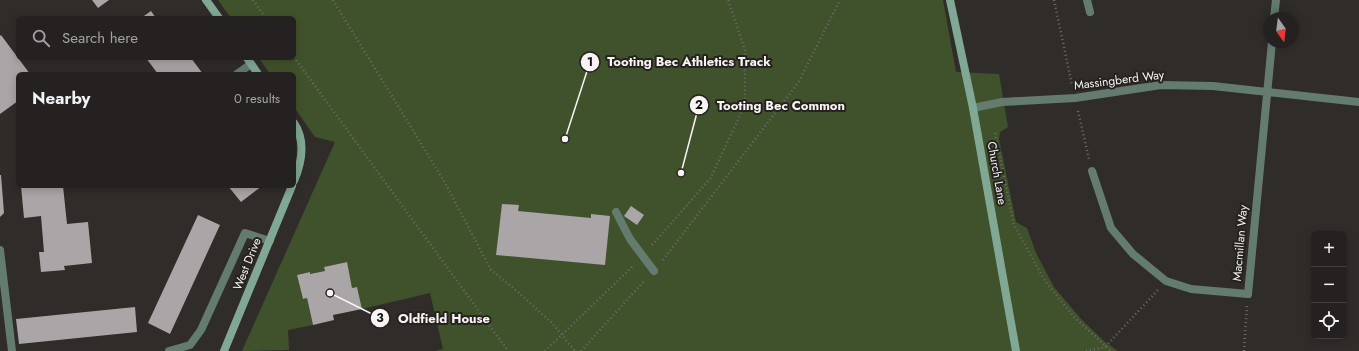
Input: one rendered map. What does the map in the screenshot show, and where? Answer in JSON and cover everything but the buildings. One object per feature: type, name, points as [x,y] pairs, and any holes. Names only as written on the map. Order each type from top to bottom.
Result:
[{"type":"main road","points":[[206,0],[217,16]]},
{"type":"main road","name":"Church Lane","points":[[950,0],[973,108],[1016,351]]},
{"type":"main road","points":[[249,61],[257,72]]},
{"type":"main road","points":[[296,129],[302,146],[300,167],[296,176]]},
{"type":"main road","name":"West Drive","points":[[224,351],[291,188]]},
{"type":"street","points":[[1087,0],[1090,12]]},
{"type":"street","points":[[1275,12],[1276,0]]},
{"type":"street","points":[[1271,48],[1266,93],[1359,102]]},
{"type":"street","points":[[239,72],[249,61]]},
{"type":"street","name":"Massingberd Way","points":[[973,108],[1002,102],[1075,98],[1161,85],[1213,86],[1266,93]]},
{"type":"street","name":"Macmillan Way","points":[[1092,171],[1111,228],[1133,254],[1166,281],[1191,289],[1248,294],[1266,93]]},
{"type":"street","points":[[616,212],[630,239],[654,271]]},
{"type":"street","points":[[169,351],[190,345],[201,330],[245,233],[270,241]]},
{"type":"street","points":[[0,250],[12,351]]},
{"type":"path","points":[[253,0],[265,16]]},
{"type":"path","points":[[334,0],[444,181],[491,270],[552,323],[575,351]]},
{"type":"path","points":[[545,351],[643,256],[710,178],[745,106],[745,50],[728,0]]},
{"type":"path","points":[[581,351],[654,271],[798,83],[840,0]]},
{"type":"path","points":[[1054,0],[1092,171]]},
{"type":"path","points":[[296,60],[508,351]]},
{"type":"path","points":[[995,133],[1014,225],[1045,281],[1074,317],[1111,351]]},
{"type":"path","points":[[1086,351],[1105,347],[1166,281]]},
{"type":"path","points":[[1244,351],[1248,294]]},
{"type":"green space","points":[[218,0],[943,0],[956,72],[999,74],[1008,127],[1000,132],[999,139],[1016,222],[1027,228],[1036,253],[1054,287],[1082,320],[1105,342],[1118,351],[435,351],[443,349],[430,293],[362,309],[357,287],[352,288],[346,262],[324,267],[325,271],[297,275],[303,299],[307,298],[313,325],[288,330],[289,350],[242,351],[335,142],[315,137],[296,110],[296,72],[269,72],[260,60],[296,60],[296,16],[230,16]]},
{"type":"place","name":"Tooting Bec Athletics Track","points":[[565,139]]},
{"type":"place","name":"Tooting Bec Common","points":[[681,173]]},
{"type":"place","name":"Oldfield House","points":[[330,293]]}]
